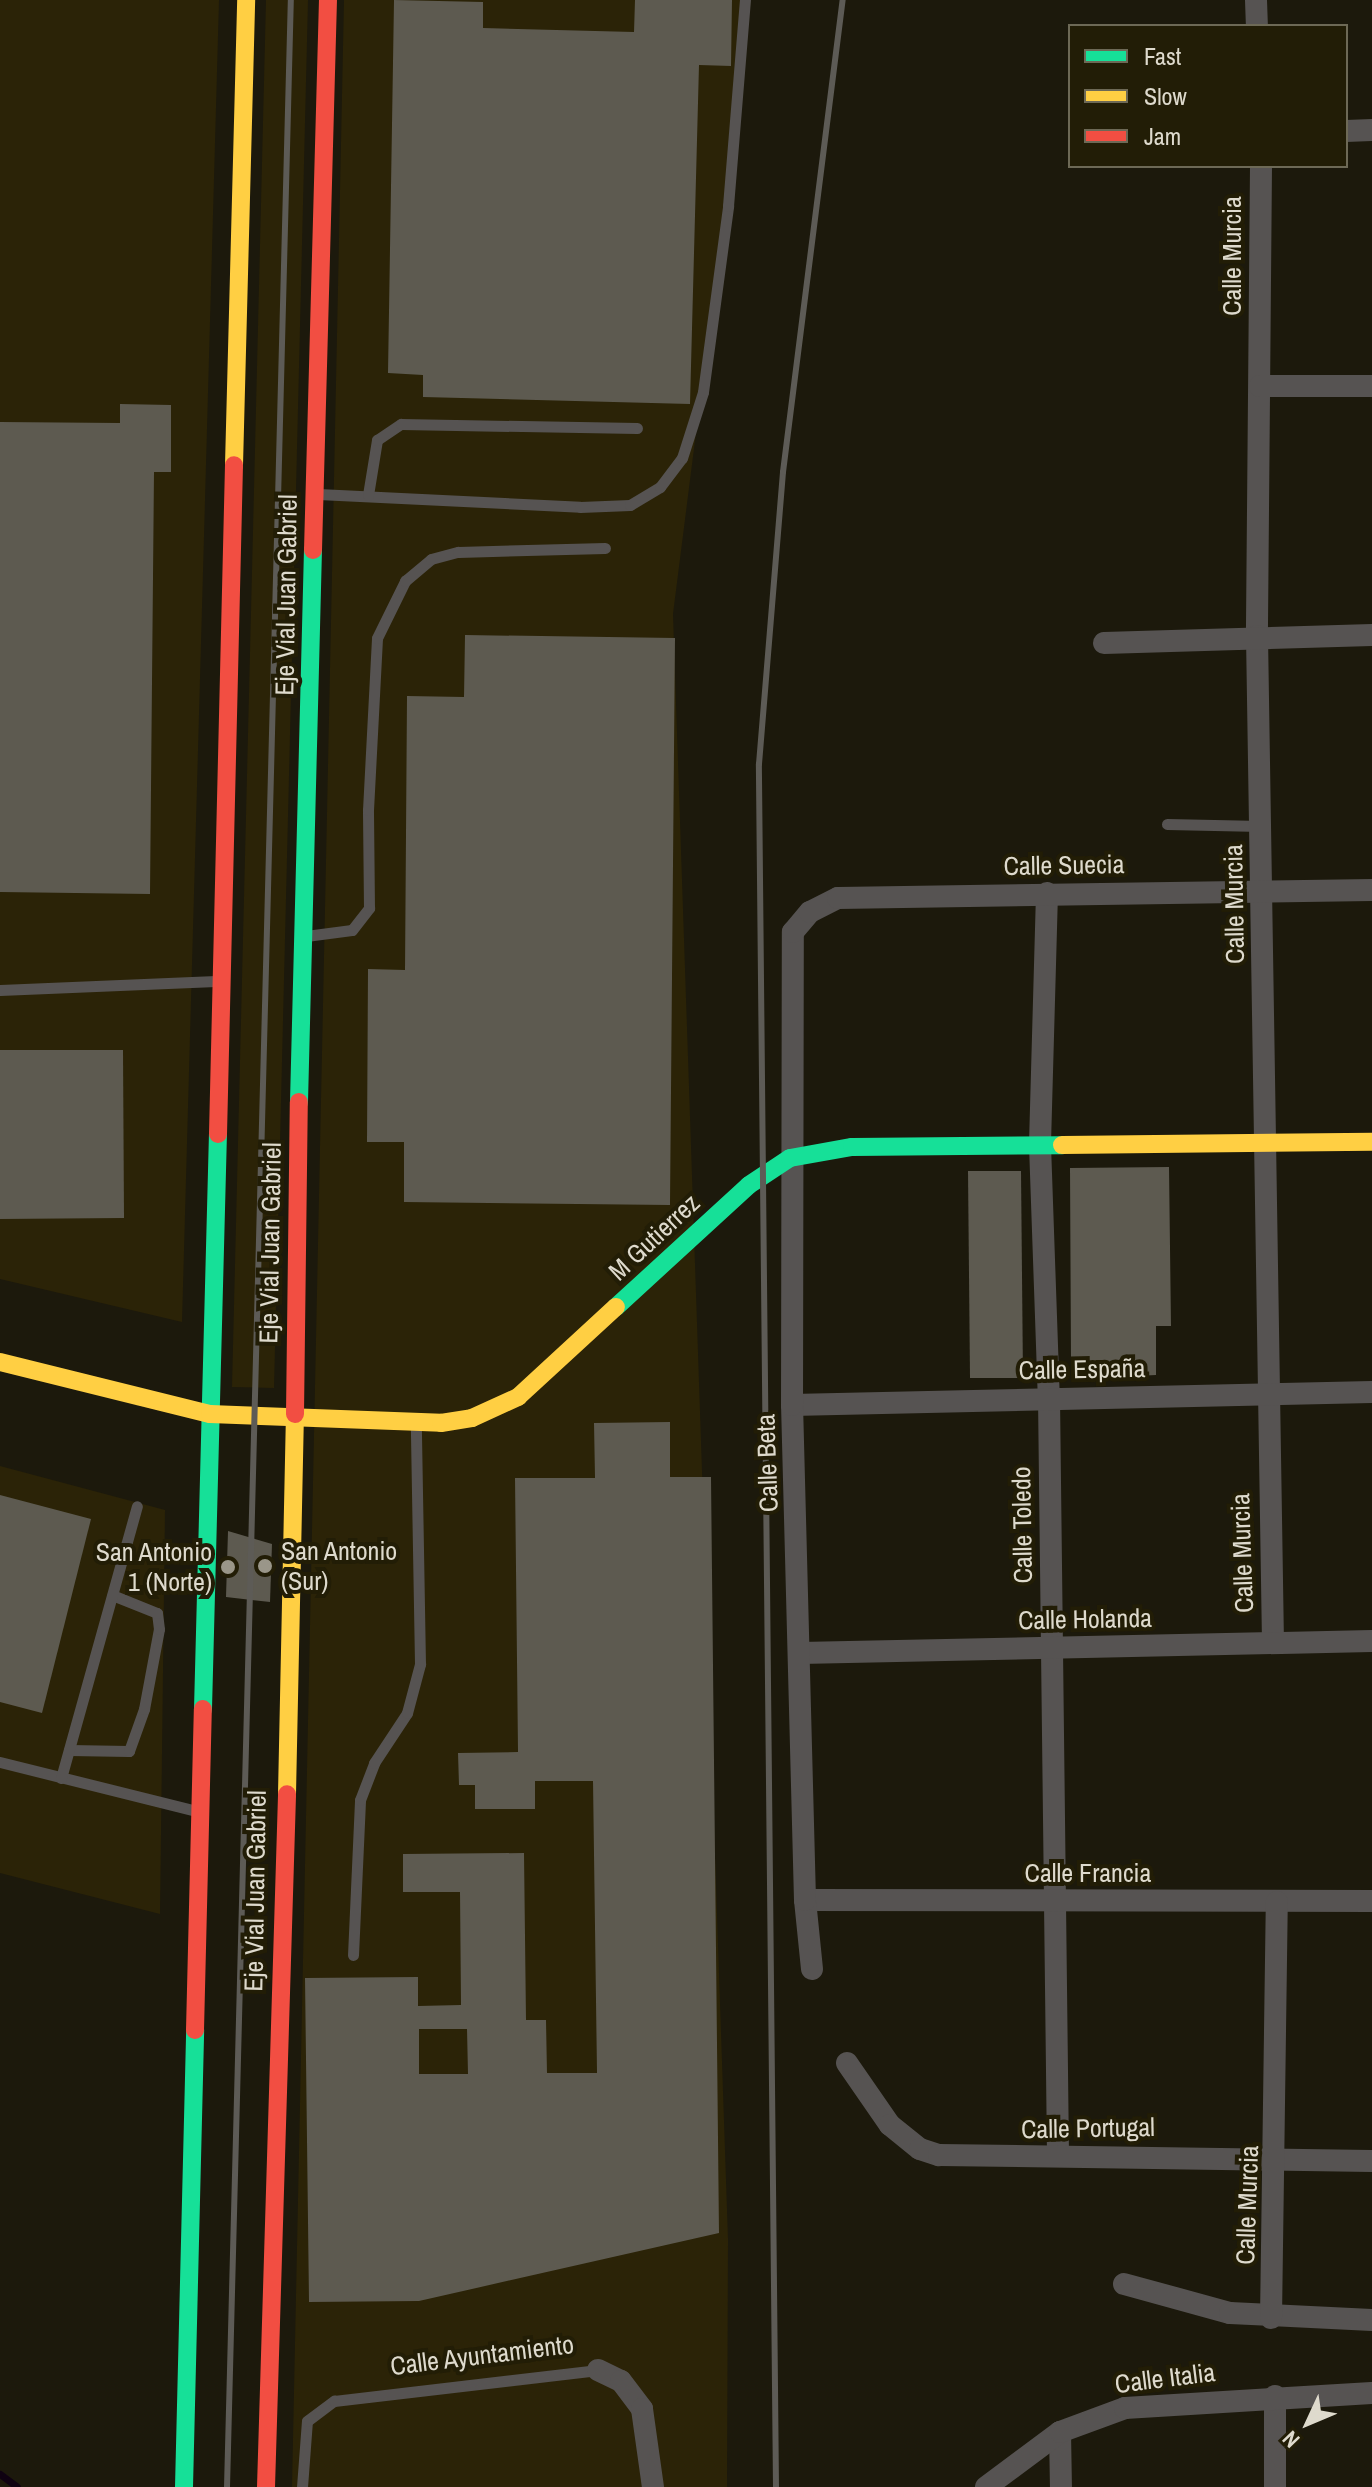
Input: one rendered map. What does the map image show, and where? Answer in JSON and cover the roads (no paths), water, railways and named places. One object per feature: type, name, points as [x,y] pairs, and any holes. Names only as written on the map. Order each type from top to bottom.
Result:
[{"type":"main road","name":"Eje Vial Juan Gabriel","points":[[184,2487],[246,0]]},
{"type":"main road","name":"Eje Vial Juan Gabriel","points":[[266,2487],[294,1571],[293,1421],[313,494],[334,3]]},
{"type":"main road","name":"M Gutierrez","points":[[0,1362],[210,1414],[293,1421],[416,1423],[472,1418],[518,1397],[749,1185],[790,1158],[852,1147],[1372,1142]]},
{"type":"street","points":[[1256,0],[1257,24]]},
{"type":"street","points":[[1348,131],[1372,130]]},
{"type":"street","name":"Calle Murcia","points":[[1261,168],[1257,636],[1264,890],[1266,1394],[1273,1642]]},
{"type":"street","points":[[1260,386],[1372,386]]},
{"type":"street","points":[[1104,643],[1257,636],[1372,635]]},
{"type":"street","name":"Calle Suecia","points":[[790,954],[801,920],[838,898],[1372,890]]},
{"type":"street","name":"Calle Toledo","points":[[1047,893],[1040,1145],[1049,1397],[1058,2156]]},
{"type":"street","name":"Calle Beta","points":[[790,954],[792,1405],[805,1900],[812,1969]]},
{"type":"street","name":"Calle España","points":[[792,1405],[1372,1392]]},
{"type":"street","name":"Calle Holanda","points":[[800,1653],[1372,1641]]},
{"type":"street","name":"Calle Francia","points":[[805,1900],[1372,1901]]},
{"type":"street","name":"Calle Murcia","points":[[1271,2318],[1277,2159],[1277,1902]]},
{"type":"street","name":"Calle Portugal","points":[[847,2063],[890,2125],[920,2149],[958,2158],[1058,2156],[1372,2161]]},
{"type":"street","points":[[1124,2284],[1193,2306],[1271,2318],[1372,2320]]},
{"type":"street","name":"Calle Ayuntamiento","points":[[598,2370],[621,2381],[642,2409],[653,2487]]},
{"type":"street","name":"Calle Italia","points":[[986,2487],[1060,2432],[1125,2408],[1275,2396],[1372,2393]]},
{"type":"street","points":[[1275,2396],[1275,2487]]},
{"type":"street","points":[[1060,2432],[1061,2487]]},
{"type":"lane","points":[[313,494],[616,506],[647,496],[672,472],[682,458],[703,392],[728,206],[745,0]]},
{"type":"lane","points":[[368,495],[377,440],[401,424],[637,428]]},
{"type":"lane","points":[[305,936],[352,930],[369,908],[368,810],[377,638],[405,581],[431,559],[458,552],[605,548]]},
{"type":"lane","points":[[1167,824],[1262,826]]},
{"type":"lane","points":[[0,990],[221,981]]},
{"type":"lane","points":[[353,1955],[360,1800],[374,1763],[407,1713],[420,1664],[416,1423]]},
{"type":"lane","points":[[61,1778],[137,1506]]},
{"type":"lane","points":[[69,1750],[129,1751],[144,1709],[159,1629],[157,1613],[112,1595]]},
{"type":"lane","points":[[0,1762],[201,1812]]},
{"type":"lane","name":"Calle Ayuntamiento","points":[[302,2487],[307,2421],[334,2401],[598,2370]]},
{"type":"waterway","points":[[0,2474],[17,2487]]},
{"type":"railway","points":[[227,2487],[291,0]]},
{"type":"railway","points":[[776,2487],[759,764],[783,472],[843,0]]},
{"type":"place","name":"San Antonio (Sur)","points":[[265,1566]]},
{"type":"place","name":"San Antonio 1 (Norte)","points":[[228,1567]]}]
